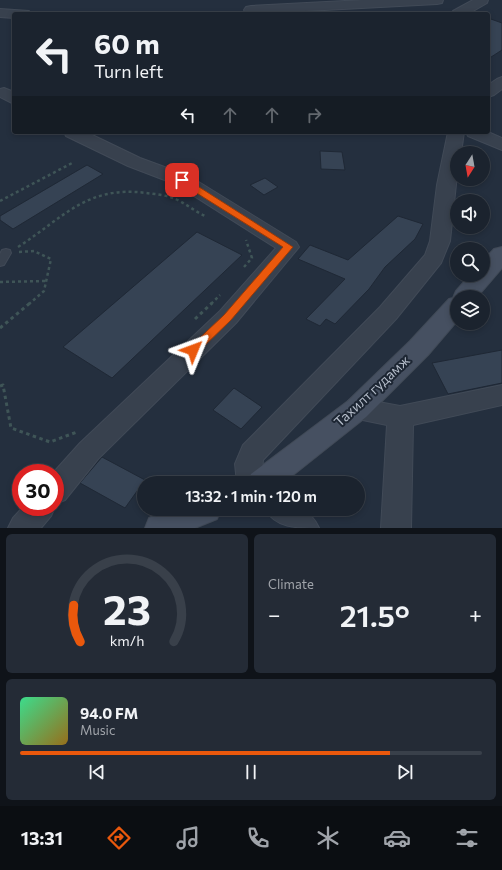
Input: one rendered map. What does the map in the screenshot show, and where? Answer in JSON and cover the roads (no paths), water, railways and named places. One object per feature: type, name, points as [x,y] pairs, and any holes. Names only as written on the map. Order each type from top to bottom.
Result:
[{"type":"main road","points":[[470,290],[502,254]]},
{"type":"main road","name":"Тахилт гудамж","points":[[270,476],[357,409],[419,348],[450,313]]},
{"type":"main road","points":[[160,528],[189,516]]},
{"type":"street","points":[[251,10],[437,0]]},
{"type":"street","points":[[440,12],[444,0]]},
{"type":"street","points":[[461,12],[482,0]]},
{"type":"street","points":[[0,13],[12,14]]},
{"type":"street","points":[[490,91],[502,82]]},
{"type":"street","points":[[64,480],[89,451],[228,317],[289,247],[182,180],[134,162],[76,134]]},
{"type":"street","points":[[250,476],[248,465],[252,453],[388,313],[434,258],[440,241],[446,185],[456,134]]},
{"type":"street","points":[[478,134],[502,145]]},
{"type":"street","points":[[357,409],[400,417],[502,395]]},
{"type":"street","points":[[396,528],[400,417]]},
{"type":"street","points":[[23,528],[33,516]]},
{"type":"street","points":[[288,516],[304,528]]}]
